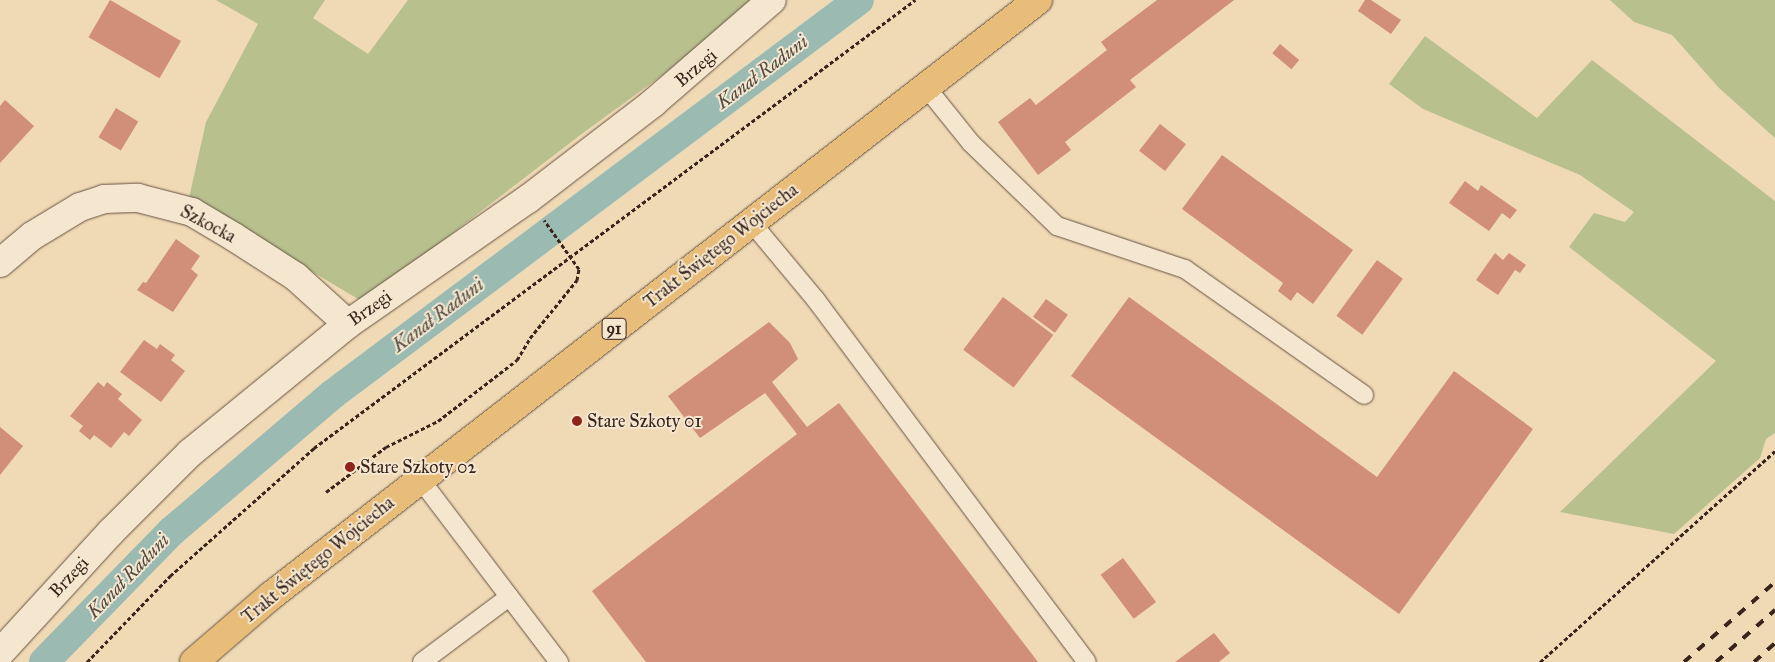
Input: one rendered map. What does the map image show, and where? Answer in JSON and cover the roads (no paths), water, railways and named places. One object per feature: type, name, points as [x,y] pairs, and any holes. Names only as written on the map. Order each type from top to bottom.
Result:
[{"type":"main road","name":"Trakt Świętego Wojciecha","points":[[194,662],[272,595],[1038,0]]},
{"type":"street","name":"Brzegi","points":[[0,653],[86,559],[190,453],[348,324],[536,193],[653,103],[772,0]]},
{"type":"street","name":"Szkocka","points":[[0,263],[32,236],[80,207],[104,199],[138,198],[192,212],[234,237],[296,277],[348,324]]},
{"type":"lane","points":[[926,87],[970,143],[1058,226],[1185,269],[1364,395]]},
{"type":"lane","points":[[751,222],[816,300],[1087,662]]},
{"type":"lane","points":[[420,479],[559,662]]},
{"type":"lane","points":[[422,662],[509,596]]},
{"type":"waterway","name":"Kanał Raduni","points":[[44,662],[172,531],[333,394],[859,0]]},
{"type":"railway","points":[[1684,662],[1775,582]]},
{"type":"railway","points":[[1716,662],[1775,610]]},
{"type":"railway","points":[[1754,662],[1775,643]]},
{"type":"place","name":"Stare Szkoty 01","points":[[577,421]]},
{"type":"place","name":"Stare Szkoty 02","points":[[350,467]]}]
